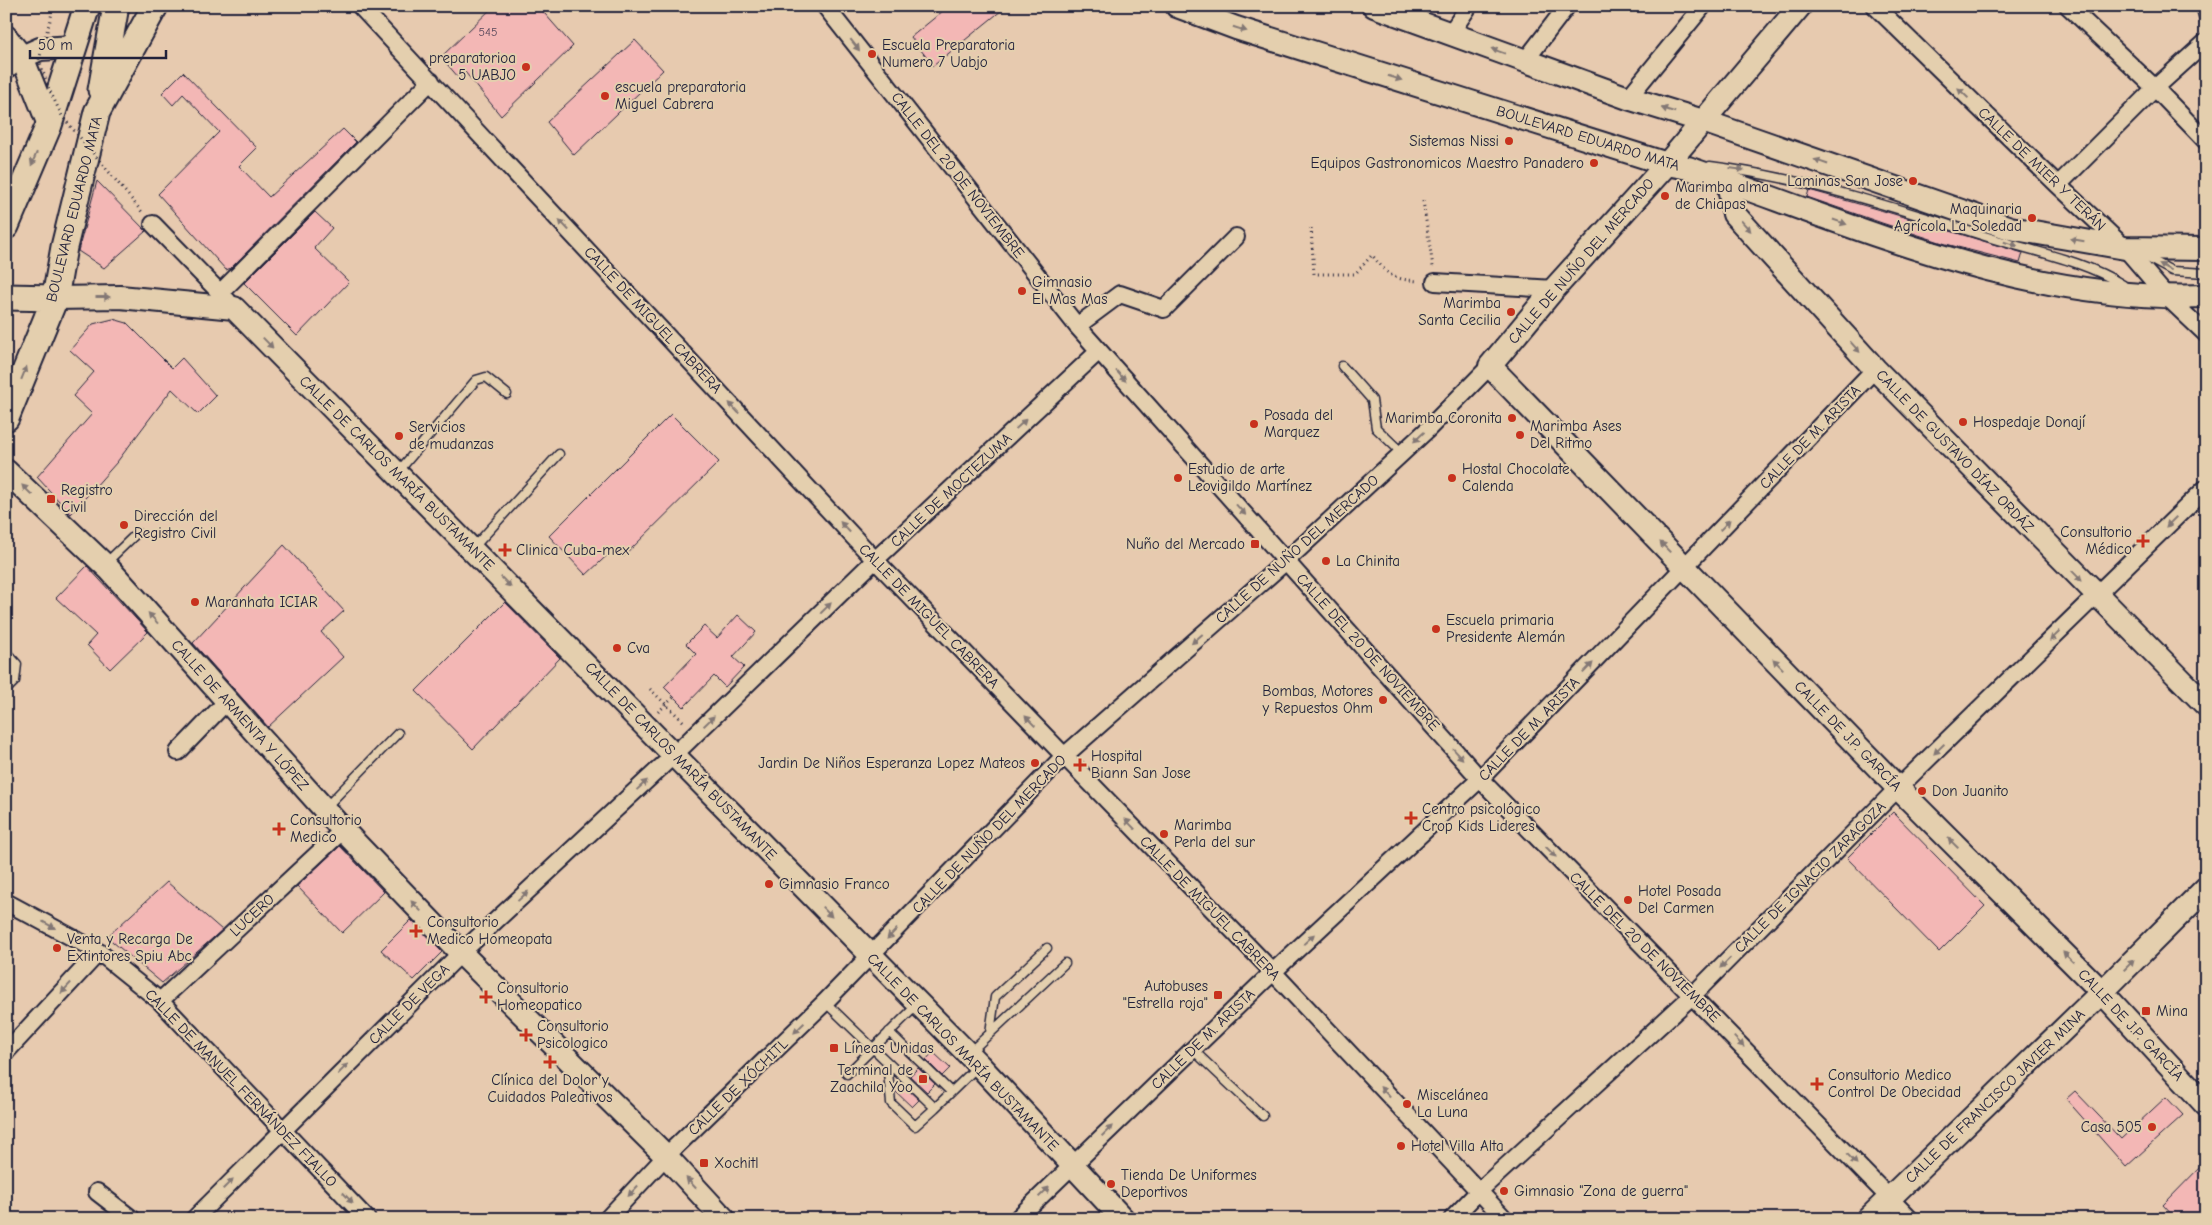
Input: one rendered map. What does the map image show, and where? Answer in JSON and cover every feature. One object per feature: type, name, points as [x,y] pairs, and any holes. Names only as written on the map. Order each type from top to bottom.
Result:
[{"type":"main road","points":[[9,215],[49,125],[87,6]]},
{"type":"main road","points":[[97,112],[116,6]]},
{"type":"main road","name":"BOULEVARD EDUARDO MATA","points":[[6,418],[55,298],[64,247],[97,112],[155,6]]},
{"type":"main road","points":[[6,297],[55,298]]},
{"type":"street","name":"CALLE DE MIGUEL CABRERA","points":[[360,6],[875,560],[1273,972],[1505,1219]]},
{"type":"street","name":"CALLE DEL 20 DE NOVIEMBRE","points":[[825,6],[1077,326],[1480,779],[1910,1219]]},
{"type":"street","name":"BOULEVARD EDUARDO MATA","points":[[1177,6],[1236,28],[1728,182],[1933,255],[2022,279],[2138,296],[2168,298],[2206,296]]},
{"type":"street","points":[[1450,34],[1469,6]]},
{"type":"street","points":[[1525,61],[1567,6]]},
{"type":"street","points":[[1628,98],[1703,6]]},
{"type":"street","name":"CALLE DE NUÑO DEL MERCADO","points":[[870,956],[1064,756],[1286,561],[1402,453],[1490,366],[1554,289],[1678,166],[1703,121],[1800,6]]},
{"type":"street","name":"CALLE DE MIER Y TERÁN","points":[[1875,6],[2058,185],[2126,248],[2168,298],[2206,334]]},
{"type":"street","points":[[2068,6],[2155,88],[2206,141]]},
{"type":"street","points":[[1380,7],[1628,98],[1703,121],[2010,228],[2126,248],[2206,249]]},
{"type":"street","points":[[6,37],[14,64],[49,125]]},
{"type":"street","points":[[2058,185],[2155,88],[2206,42]]},
{"type":"street","points":[[14,64],[40,48],[74,47]]},
{"type":"street","points":[[55,298],[120,297],[227,301],[430,81]]},
{"type":"street","name":"CALLE DE GUSTAVO DÍAZ ORDÁZ","points":[[1728,182],[1734,214],[1875,369],[2096,596],[2206,705]]},
{"type":"street","name":"CALLE DE CARLOS MARÍA BUSTAMANTE","points":[[153,224],[919,1004],[1123,1219]]},
{"type":"street","points":[[1077,326],[1120,294],[1164,309],[1236,237]]},
{"type":"street","points":[[1435,282],[1554,289]]},
{"type":"street","name":"CALLE DE MOCTEZUMA","points":[[674,755],[875,560],[1099,351]]},
{"type":"street","name":"CALLE DE J.P. GARCÍA","points":[[1490,366],[1898,788],[2102,992],[2206,1104]]},
{"type":"street","name":"CALLE DE M. ARISTA","points":[[1017,1219],[1273,972],[1480,779],[1875,369]]},
{"type":"street","name":"CALLE DE ARMENTA Y LÓPEZ","points":[[6,471],[105,565],[343,830],[461,953],[666,1156],[724,1219]]},
{"type":"street","name":"CALLE DE IGNACIO ZARAGOZA","points":[[1452,1219],[1479,1191],[1692,995],[1898,788],[2206,488]]},
{"type":"street","points":[[178,752],[227,700]]},
{"type":"street","name":"CALLE DE VEGA","points":[[194,1219],[282,1129],[461,953],[674,755]]},
{"type":"street","name":"LUCERO","points":[[160,1000],[343,830]]},
{"type":"street","name":"CALLE DE FRANCISCO JAVIER MINA","points":[[1868,1219],[2102,992],[2206,888]]},
{"type":"street","name":"CALLE DE MANUEL FERNÁNDEZ FIALLO","points":[[6,902],[99,952],[160,1000],[367,1219]]},
{"type":"street","points":[[6,1052],[99,952]]},
{"type":"street","name":"CALLE DE XÓCHITL","points":[[607,1219],[666,1156],[870,956]]},
{"type":"street","points":[[97,1192],[132,1219]]},
{"type":"lane","points":[[2200,6],[2206,26]]},
{"type":"lane","points":[[1678,166],[1708,166],[1751,171],[1784,178],[1918,215],[2076,264],[2110,277],[2138,296]]},
{"type":"lane","points":[[2126,248],[2172,271],[2206,273]]},
{"type":"lane","points":[[1342,366],[1372,400],[1376,428],[1402,453]]},
{"type":"lane","points":[[397,473],[476,380],[486,377],[507,394]]},
{"type":"lane","points":[[473,548],[559,454]]},
{"type":"lane","points":[[105,565],[137,533]]},
{"type":"lane","points":[[6,652],[17,664],[15,681],[6,690]]},
{"type":"lane","points":[[324,809],[398,733]]},
{"type":"lane","points":[[990,1034],[995,997],[1047,948]]},
{"type":"lane","points":[[887,1062],[891,1103],[916,1126],[951,1092],[990,1034],[1065,963]]},
{"type":"lane","points":[[825,1002],[935,1108]]},
{"type":"lane","points":[[847,1074],[919,1004]]},
{"type":"lane","points":[[889,1032],[951,1092]]},
{"type":"lane","points":[[1193,1050],[1263,1116]]},
{"type":"path","points":[[54,6],[39,60],[49,89],[62,116],[153,224]]},
{"type":"path","points":[[1311,228],[1314,274],[1355,274],[1372,255],[1386,272],[1399,280],[1435,282],[1423,201]]},
{"type":"path","points":[[650,689],[696,733]]},
{"type":"building","points":[[494,6],[538,6],[573,46],[501,116],[465,72],[459,78],[441,57]]},
{"type":"building","points":[[949,6],[1007,6],[933,66],[911,37]]},
{"type":"building","name":"escuela preparatoria Miguel Cabrera","points":[[635,40],[663,70],[574,155],[547,122]]},
{"type":"building","points":[[183,72],[257,148],[239,166],[269,197],[343,129],[356,142],[231,268],[226,270],[158,194],[219,132],[183,94],[173,105],[162,93]]},
{"type":"building","points":[[97,181],[146,231],[104,268],[78,251]]},
{"type":"building","points":[[1809,190],[2023,253],[2020,263],[1946,244],[1882,223],[1807,197]]},
{"type":"building","points":[[315,212],[332,228],[314,248],[349,282],[297,336],[244,283]]},
{"type":"building","points":[[113,319],[127,323],[172,368],[182,358],[216,396],[198,414],[172,389],[117,462],[71,514],[37,477],[92,414],[73,396],[94,372],[70,350],[93,324]]},
{"type":"building","points":[[671,414],[719,462],[623,557],[615,548],[586,575],[549,536]]},
{"type":"building","points":[[284,545],[344,611],[321,632],[343,657],[268,727],[193,643]]},
{"type":"building","points":[[87,566],[148,632],[110,669],[87,645],[96,635],[56,598]]},
{"type":"building","points":[[505,602],[560,658],[473,749],[416,691]]},
{"type":"building","points":[[738,615],[756,632],[733,657],[744,667],[725,687],[714,676],[684,707],[664,687],[696,654],[686,644],[704,626],[717,638]]},
{"type":"building","points":[[1893,812],[1985,906],[1939,952],[1847,858]]},
{"type":"building","points":[[340,846],[384,892],[342,933],[297,886]]},
{"type":"building","points":[[167,882],[222,930],[162,983],[107,937]]},
{"type":"building","name":"Consultorio Medico Homeopata","points":[[411,920],[442,952],[414,980],[381,950]]},
{"type":"building","points":[[933,1052],[950,1068],[942,1076],[926,1060]]},
{"type":"building","points":[[918,1068],[935,1084],[927,1092],[910,1076]]},
{"type":"building","points":[[902,1084],[919,1100],[912,1107],[895,1091]]},
{"type":"building","name":"Casa 505","points":[[2075,1091],[2121,1139],[2166,1097],[2183,1115],[2126,1167],[2066,1099]]},
{"type":"building","points":[[2206,1161],[2206,1219],[2176,1219],[2163,1205]]},
{"type":"place","name":"Escuela Preparatoria Numero 7 Uabjo","points":[[872,54]]},
{"type":"place","name":"preparatorioa 5 UABJO","points":[[526,67]]},
{"type":"place","name":"escuela preparatoria Miguel Cabrera","points":[[605,96]]},
{"type":"place","name":"Sistemas Nissi","points":[[1509,141]]},
{"type":"place","name":"Equipos Gastronomicos Maestro Panadero","points":[[1594,163]]},
{"type":"place","name":"Laminas San Jose","points":[[1913,181]]},
{"type":"place","name":"Marimba alma de Chiapas","points":[[1665,196]]},
{"type":"place","name":"Maquinaria Agrícola La Soledad","points":[[2032,218]]},
{"type":"place","name":"Gimnasio El Mas Mas","points":[[1022,291]]},
{"type":"place","name":"Marimba Santa Cecilia","points":[[1511,312]]},
{"type":"place","name":"Marimba Coronita","points":[[1512,418]]},
{"type":"place","name":"Hospedaje Donají","points":[[1963,422]]},
{"type":"place","name":"Posada del Marquez","points":[[1254,424]]},
{"type":"place","name":"Marimba Ases Del Ritmo","points":[[1520,435]]},
{"type":"place","name":"Servicios de mudanzas","points":[[399,436]]},
{"type":"place","name":"Estudio de arte Leovigildo Martínez","points":[[1178,478]]},
{"type":"place","name":"Hostal Chocolate Calenda","points":[[1452,478]]},
{"type":"place","name":"Registro Civil","points":[[51,499]]},
{"type":"place","name":"Dirección del Registro Civil","points":[[124,525]]},
{"type":"place","name":"Consultorio Médico","points":[[2143,541]]},
{"type":"place","name":"Nuño del Mercado","points":[[1255,544]]},
{"type":"place","name":"Clinica Cuba-mex","points":[[505,550]]},
{"type":"place","name":"La Chinita","points":[[1326,561]]},
{"type":"place","name":"Maranhata ICIAR","points":[[195,602]]},
{"type":"place","name":"Escuela primaria Presidente Alemán","points":[[1436,629]]},
{"type":"place","name":"Cva","points":[[617,648]]},
{"type":"place","name":"Bombas, Motores y Repuestos Ohm","points":[[1383,700]]},
{"type":"place","name":"Jardin De Niños Esperanza Lopez Mateos","points":[[1035,763]]},
{"type":"place","name":"Hospital Biann San Jose","points":[[1080,765]]},
{"type":"place","name":"Don Juanito","points":[[1922,791]]},
{"type":"place","name":"Centro psicológico Crop Kids Lideres","points":[[1411,818]]},
{"type":"place","name":"Consultorio Medico","points":[[279,829]]},
{"type":"place","name":"Marimba Perla del sur","points":[[1164,834]]},
{"type":"place","name":"Gimnasio Franco","points":[[769,884]]},
{"type":"place","name":"Hotel Posada Del Carmen","points":[[1628,900]]},
{"type":"place","name":"Consultorio Medico Homeopata","points":[[416,931]]},
{"type":"place","name":"Venta y Recarga De Extintores Spiu Abc","points":[[57,948]]},
{"type":"place","name":"Autobuses \"Estrella roja\"","points":[[1218,995]]},
{"type":"place","name":"Consultorio Homeopatico","points":[[486,997]]},
{"type":"place","name":"Mina","points":[[2146,1011]]},
{"type":"place","name":"Consultorio Psicologico","points":[[526,1035]]},
{"type":"place","name":"Líneas Unidas","points":[[834,1048]]},
{"type":"place","name":"Clínica del Dolor y Cuidados Paleativos","points":[[550,1062]]},
{"type":"place","name":"Terminal de Zaachila Yoo","points":[[923,1079]]},
{"type":"place","name":"Consultorio Medico Control De Obecidad","points":[[1817,1084]]},
{"type":"place","name":"Miscelánea La Luna","points":[[1407,1104]]},
{"type":"place","name":"Casa 505","points":[[2152,1127]]},
{"type":"place","name":"Hotel Villa Alta","points":[[1401,1146]]},
{"type":"place","name":"Xochitl","points":[[704,1163]]},
{"type":"place","name":"Tienda De Uniformes Deportivos","points":[[1111,1184]]},
{"type":"place","name":"Gimnasio \"Zona de guerra\"","points":[[1504,1191]]}]
